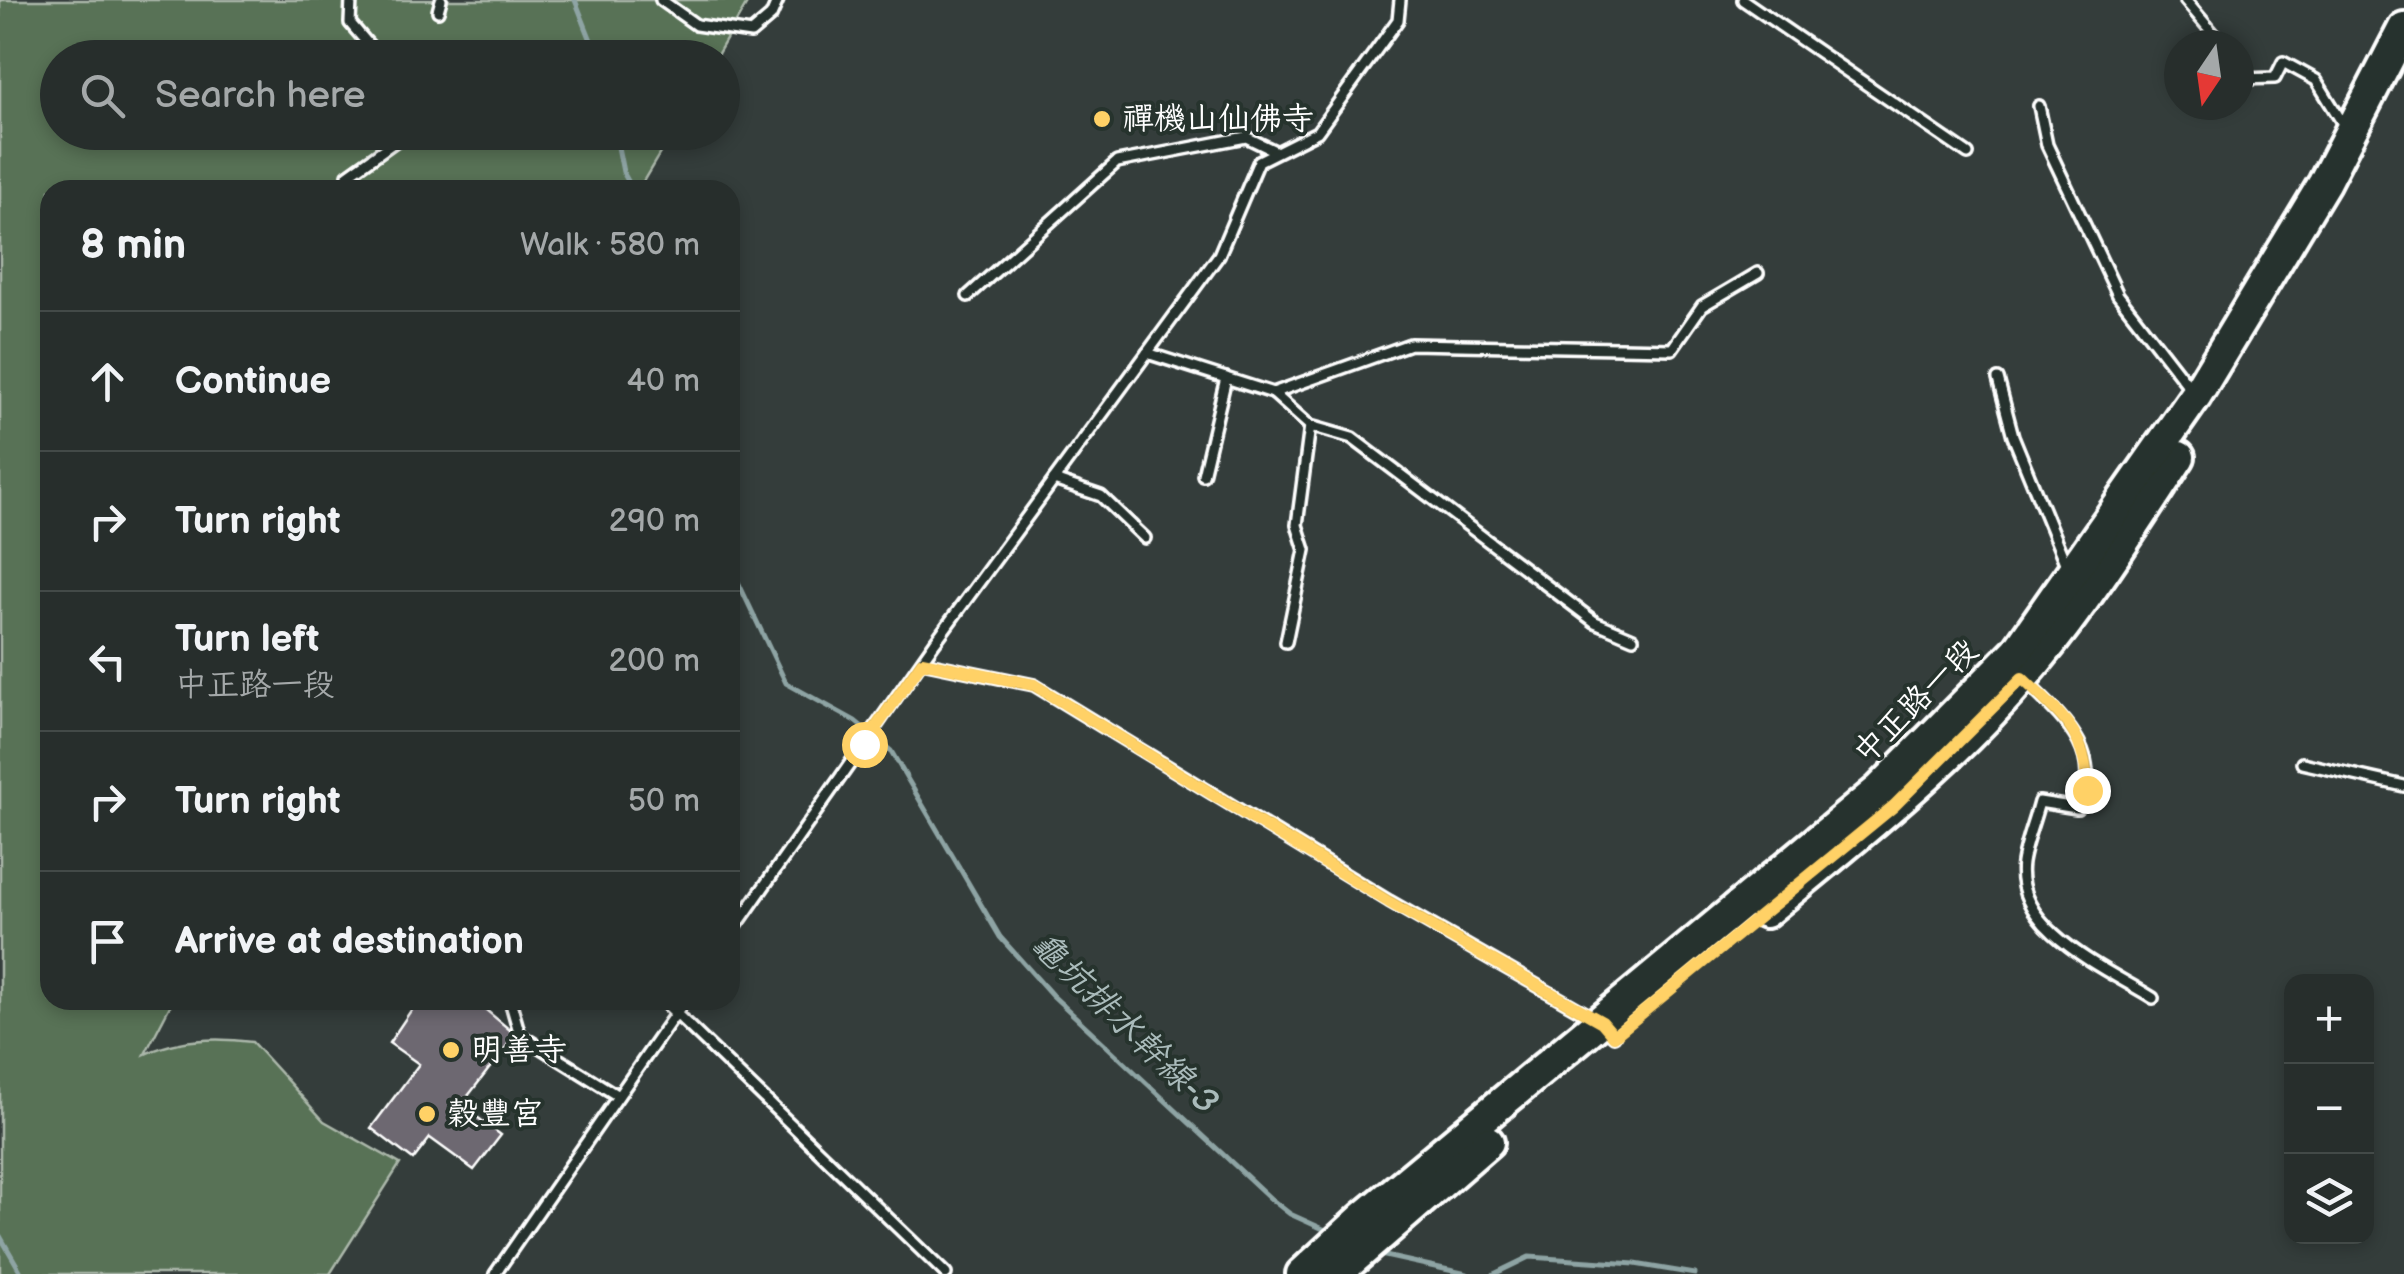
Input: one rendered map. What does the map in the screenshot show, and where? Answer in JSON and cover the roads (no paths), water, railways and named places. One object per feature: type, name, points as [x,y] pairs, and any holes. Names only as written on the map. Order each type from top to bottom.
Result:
[{"type":"main road","name":"中正路一段","points":[[1608,1029],[1894,806],[2022,678],[2118,550],[2204,400],[2404,28]]},
{"type":"main road","name":"中正路一段","points":[[1302,1274],[1349,1249],[1608,1029],[1880,789],[2017,650],[2204,400],[2341,193],[2404,70]]},
{"type":"lane","points":[[351,0],[350,23],[365,40]]},
{"type":"lane","points":[[661,0],[696,25],[752,33],[771,16],[778,0]]},
{"type":"lane","points":[[740,922],[922,662],[1219,255],[1259,161],[1317,132],[1398,20],[1400,0]]},
{"type":"lane","points":[[1743,0],[1968,154]]},
{"type":"lane","points":[[2185,0],[2210,30]]},
{"type":"lane","points":[[2254,79],[2275,78],[2284,62],[2316,80],[2349,133]]},
{"type":"lane","points":[[2039,106],[2048,145],[2118,295],[2204,400]]},
{"type":"lane","points":[[968,296],[1117,162],[1246,137],[1275,151]]},
{"type":"lane","points":[[348,175],[383,150]]},
{"type":"lane","points":[[1273,393],[1410,344],[1672,350],[1702,306],[1758,273]]},
{"type":"lane","points":[[1147,353],[1273,393],[1310,426],[1352,438],[1595,622],[1633,638]]},
{"type":"lane","points":[[1203,475],[1226,378]]},
{"type":"lane","points":[[1998,379],[2013,436],[2071,577]]},
{"type":"lane","points":[[1286,642],[1305,550],[1297,525],[1310,426]]},
{"type":"lane","points":[[1054,480],[1101,496],[1145,538]]},
{"type":"lane","points":[[922,662],[1034,685],[1389,902],[1608,1029]]},
{"type":"lane","points":[[2022,678],[2074,728],[2088,761],[2087,790],[2077,808],[2039,802],[2021,866],[2029,907],[2060,940],[2153,998]]},
{"type":"lane","points":[[2302,763],[2404,786]]},
{"type":"lane","points":[[513,1010],[520,1035],[618,1096]]},
{"type":"lane","points":[[674,1010],[946,1274]]},
{"type":"lane","points":[[495,1274],[676,1012]]},
{"type":"waterway","name":"龜坑排水幹線-3","points":[[575,0],[591,40]]},
{"type":"waterway","name":"龜坑排水幹線-3","points":[[619,150],[627,180]]},
{"type":"waterway","name":"龜坑排水幹線-3","points":[[740,586],[786,683],[855,721],[891,751],[1000,937],[1052,995],[1271,1199],[1290,1214],[1330,1232]]},
{"type":"waterway","points":[[0,1236],[22,1274]]},
{"type":"waterway","name":"龜坑排水幹線-3","points":[[1376,1254],[1467,1274]]},
{"type":"waterway","name":"龜坑排水幹線-3","points":[[1494,1274],[1529,1257],[1635,1264],[1695,1274]]},
{"type":"place","name":"禪機山仙佛寺","points":[[1102,119]]},
{"type":"place","name":"明善寺","points":[[451,1050]]},
{"type":"place","name":"穀豐宮","points":[[427,1114]]}]
